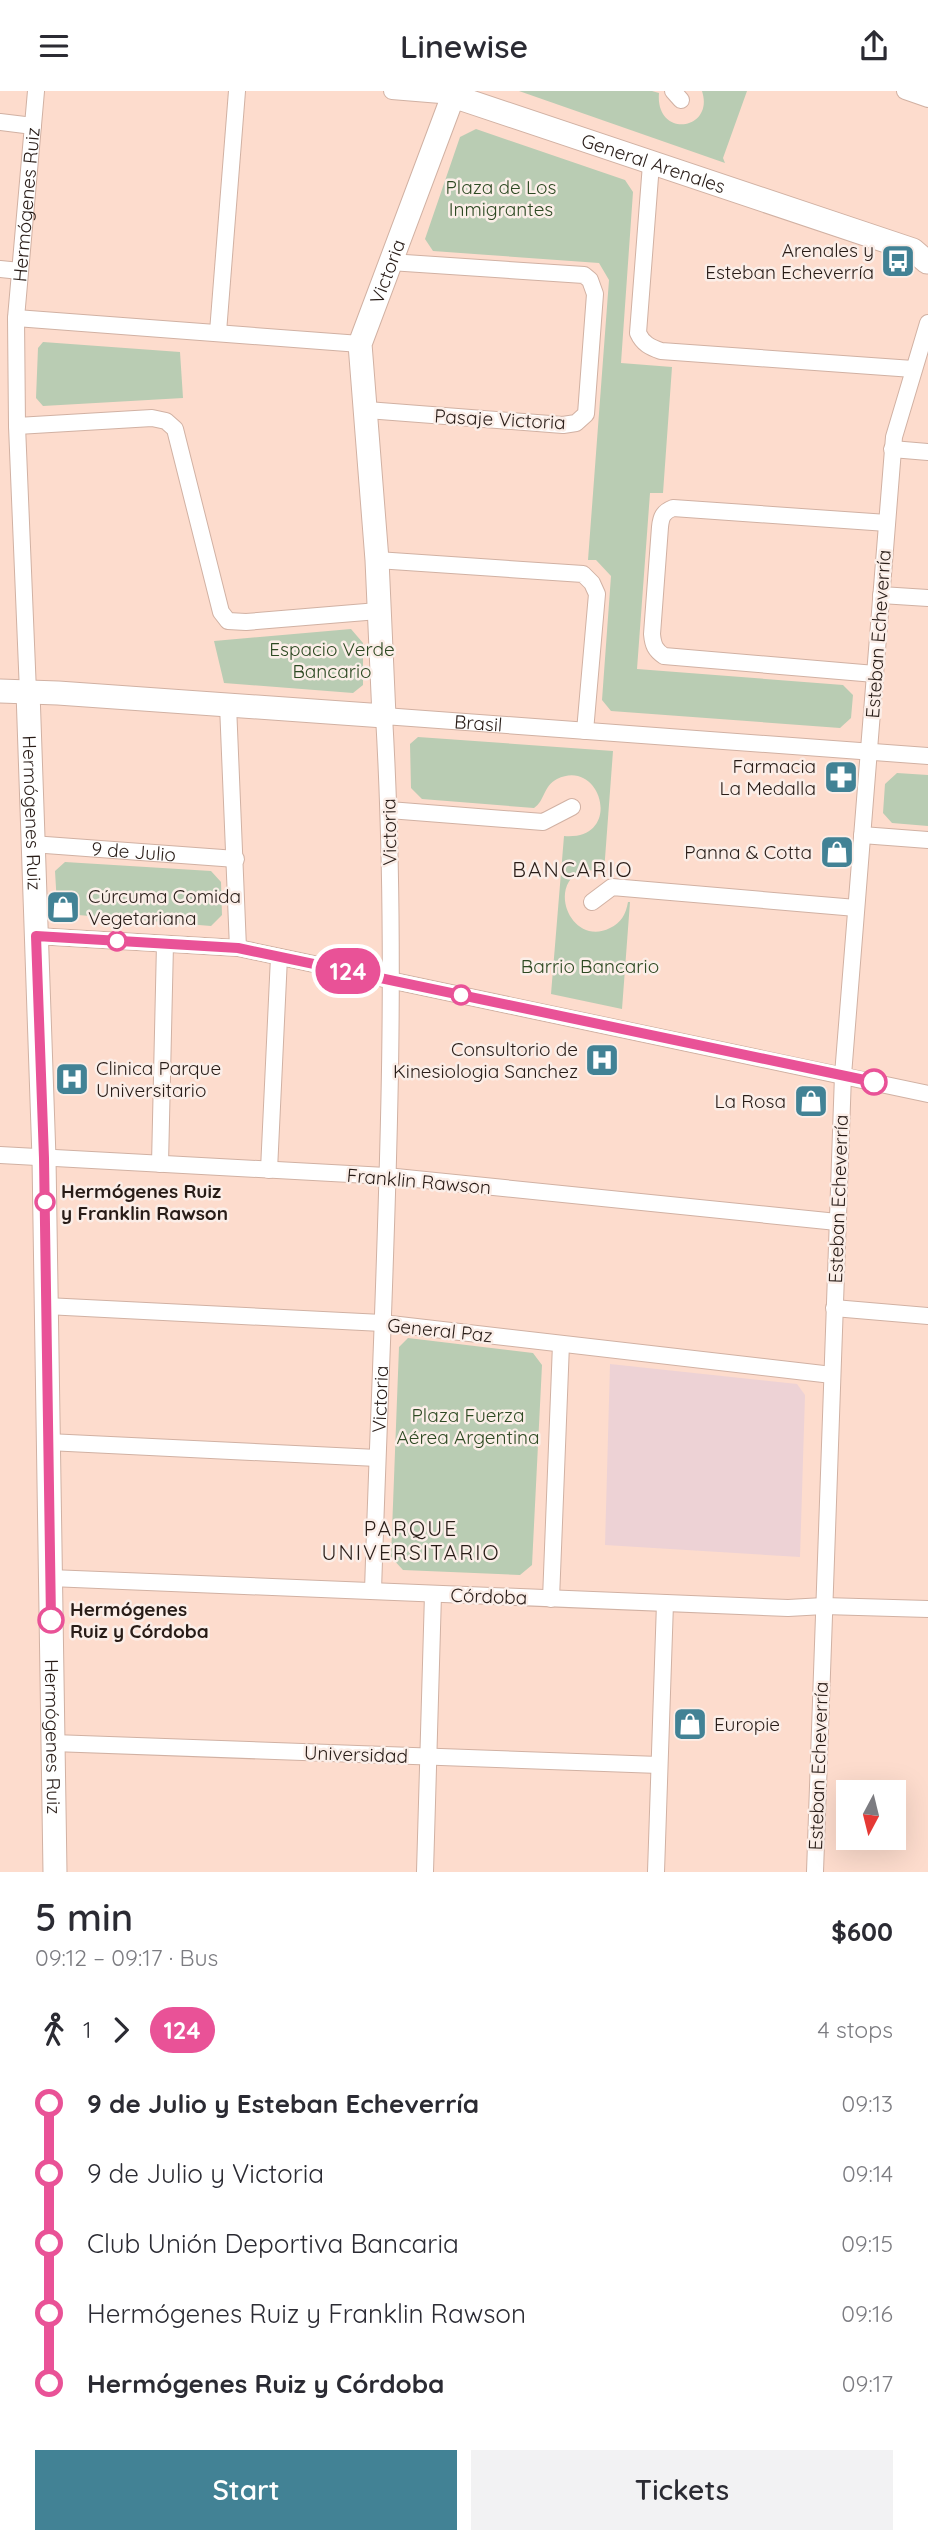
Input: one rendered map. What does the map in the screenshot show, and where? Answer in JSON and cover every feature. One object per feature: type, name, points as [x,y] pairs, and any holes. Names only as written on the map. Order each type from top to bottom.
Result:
[{"type":"street","name":"Hermógenes Ruiz","points":[[36,91],[16,318],[17,426],[44,1158],[55,1872]]},
{"type":"street","points":[[218,332],[237,91]]},
{"type":"street","name":"General Arenales","points":[[392,91],[453,94],[925,257]]},
{"type":"street","points":[[905,91],[928,99]]},
{"type":"street","name":"Victoria","points":[[373,1591],[392,981],[390,810],[377,560],[360,344],[453,94]]},
{"type":"street","points":[[0,122],[33,126]]},
{"type":"street","points":[[651,164],[638,333],[650,347],[662,351],[913,369]]},
{"type":"street","name":"Pasaje Victoria","points":[[367,410],[564,425],[576,423],[586,414],[595,294],[590,280],[584,275],[390,262]]},
{"type":"street","points":[[0,269],[20,271]]},
{"type":"street","points":[[16,318],[360,344]]},
{"type":"street","name":"Esteban Echeverría","points":[[815,1872],[843,1075],[892,449],[896,423],[928,323]]},
{"type":"street","points":[[17,426],[152,418],[171,425],[175,429],[224,617],[228,621],[246,622],[378,611]]},
{"type":"street","points":[[892,449],[928,452]]},
{"type":"street","points":[[875,674],[664,656],[657,652],[652,634],[660,527],[661,517],[666,510],[673,508],[887,523]]},
{"type":"street","points":[[377,560],[583,574],[588,577],[597,594],[585,731]]},
{"type":"street","points":[[881,595],[928,598]]},
{"type":"street","points":[[0,691],[28,692]]},
{"type":"street","name":"Brasil","points":[[28,692],[928,755]]},
{"type":"street","points":[[228,705],[238,948]]},
{"type":"street","points":[[390,810],[543,822],[572,807]]},
{"type":"street","points":[[862,835],[928,840]]},
{"type":"street","name":"9 de Julio","points":[[32,844],[236,859]]},
{"type":"street","points":[[592,902],[612,887],[856,908]]},
{"type":"street","points":[[36,936],[238,948],[928,1094]]},
{"type":"street","points":[[160,1164],[165,944]]},
{"type":"street","points":[[269,1170],[279,957]]},
{"type":"street","name":"Franklin Rawson","points":[[0,1155],[386,1176],[837,1223]]},
{"type":"street","name":"General Paz","points":[[46,1307],[382,1323],[832,1374]]},
{"type":"street","points":[[834,1308],[928,1316]]},
{"type":"street","points":[[551,1599],[561,1344]]},
{"type":"street","points":[[48,1442],[377,1458]]},
{"type":"street","name":"Córdoba","points":[[50,1578],[788,1608],[824,1606],[928,1609]]},
{"type":"street","points":[[425,1872],[433,1594]]},
{"type":"street","points":[[656,1872],[665,1603]]},
{"type":"street","name":"Universidad","points":[[53,1743],[659,1765]]},
{"type":"shaded area","points":[[610,1364],[797,1384],[805,1395],[800,1557],[605,1545]]},
{"type":"green space","points":[[519,91],[652,91],[659,93],[660,108],[666,118],[674,123],[684,124],[700,115],[704,104],[702,91],[747,91],[723,158],[725,163]]},
{"type":"green space","name":"Plaza de Los Inmigrantes","points":[[476,129],[625,180],[633,192],[621,363],[672,367],[663,493],[650,493],[637,669],[843,685],[853,695],[851,718],[840,728],[611,711],[602,700],[611,576],[596,560],[588,560],[609,280],[599,263],[433,251],[425,239],[460,137]]},
{"type":"green space","points":[[43,342],[180,352],[183,398],[43,406],[36,398],[38,348]]},
{"type":"green space","name":"Espacio Verde Bancario","points":[[351,629],[363,643],[363,685],[353,693],[224,683],[214,641]]},
{"type":"green space","name":"Barrio Bancario","points":[[418,737],[613,751],[604,872],[584,870],[571,879],[566,889],[565,901],[575,922],[596,932],[617,924],[630,902],[622,1009],[551,994],[564,836],[583,834],[595,826],[600,814],[600,801],[595,789],[586,779],[573,775],[557,779],[549,785],[534,808],[422,799],[411,788],[410,744]]},
{"type":"green space","points":[[897,773],[928,775],[928,826],[892,823],[883,813],[885,784]]},
{"type":"green space","points":[[65,862],[211,871],[221,882],[222,915],[211,926],[66,914],[57,905],[55,871]]},
{"type":"green space","name":"Plaza Fuerza Aérea Argentina","points":[[408,1338],[533,1353],[542,1365],[532,1565],[520,1575],[403,1570],[391,1557],[399,1347]]},
{"type":"bus line","name":"124","points":[[51,1620],[44,1158],[36,936],[238,948],[874,1082]]},
{"type":"place","name":"Arenales y Esteban Echeverría","points":[[898,261]]},
{"type":"place","name":"Farmacia La Medalla","points":[[841,777]]},
{"type":"place","name":"Panna & Cotta","points":[[837,852]]},
{"type":"place","name":"Cúrcuma Comida Vegetariana","points":[[63,907]]},
{"type":"place","name":"Consultorio de Kinesiologia Sanchez","points":[[602,1060]]},
{"type":"place","name":"Clinica Parque Universitario","points":[[72,1079]]},
{"type":"place","name":"La Rosa","points":[[811,1101]]},
{"type":"place","name":"Hermógenes Ruiz y Franklin Rawson","points":[[45,1202]]},
{"type":"place","name":"Hermógenes Ruiz y Córdoba","points":[[51,1620]]},
{"type":"place","name":"Europie","points":[[690,1724]]},
{"type":"district","name":"BANCARIO","points":[[573,869]]},
{"type":"district","name":"PARQUE UNIVERSITARIO","points":[[411,1540]]}]
